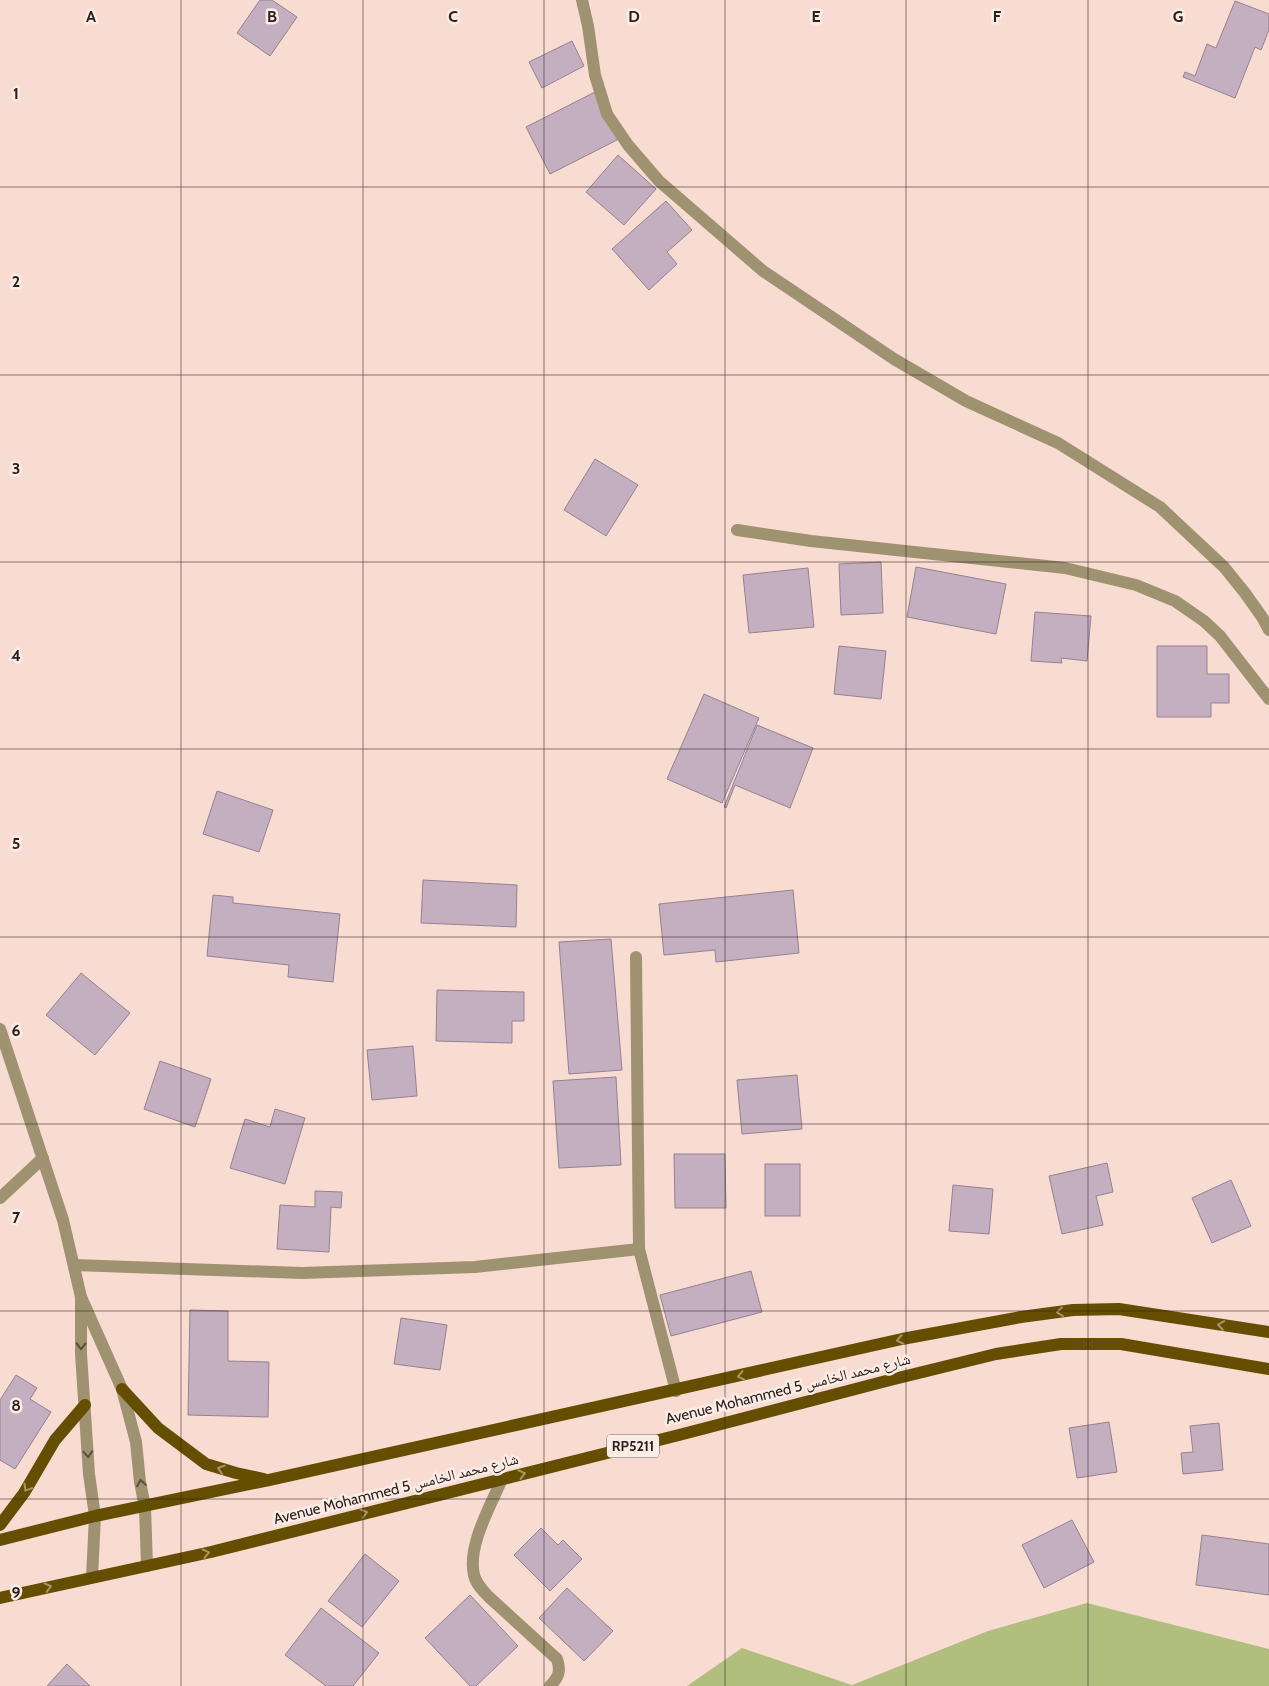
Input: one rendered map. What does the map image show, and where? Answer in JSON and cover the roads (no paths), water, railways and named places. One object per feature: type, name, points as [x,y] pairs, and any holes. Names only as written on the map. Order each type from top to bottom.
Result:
[{"type":"main road","name":"Avenue Mohammed 5 شارع محمد الخامس","points":[[0,1540],[96,1516],[145,1507],[676,1391],[902,1339],[1021,1317],[1073,1310],[1119,1309],[1269,1332]]},
{"type":"main road","name":"Avenue Mohammed 5 شارع محمد الخامس","points":[[0,1598],[147,1566],[502,1479],[996,1354],[1061,1344],[1121,1344],[1269,1369]]},
{"type":"main road","points":[[122,1389],[158,1428],[206,1464],[269,1480]]},
{"type":"main road","points":[[0,1524],[24,1493],[55,1440],[85,1405]]},
{"type":"street","points":[[582,0],[588,26],[595,76],[607,114],[628,145],[659,180],[763,271],[894,359],[966,402],[1058,443],[1160,507],[1224,567],[1256,609],[1269,630]]},
{"type":"street","points":[[737,530],[811,541],[1066,568],[1136,585],[1175,601],[1204,621],[1220,636],[1269,699]]},
{"type":"street","points":[[636,957],[639,1249],[676,1391]]},
{"type":"street","points":[[0,1030],[63,1220],[81,1297],[122,1389],[136,1442],[140,1482],[145,1507],[147,1566]]},
{"type":"street","points":[[0,1198],[43,1158]]},
{"type":"street","points":[[74,1265],[302,1273],[476,1267],[639,1249]]},
{"type":"street","points":[[81,1297],[81,1354],[89,1474],[96,1516],[92,1577]]},
{"type":"street","points":[[502,1479],[475,1545],[474,1574],[481,1588],[489,1597],[558,1659],[559,1676],[550,1686]]}]
